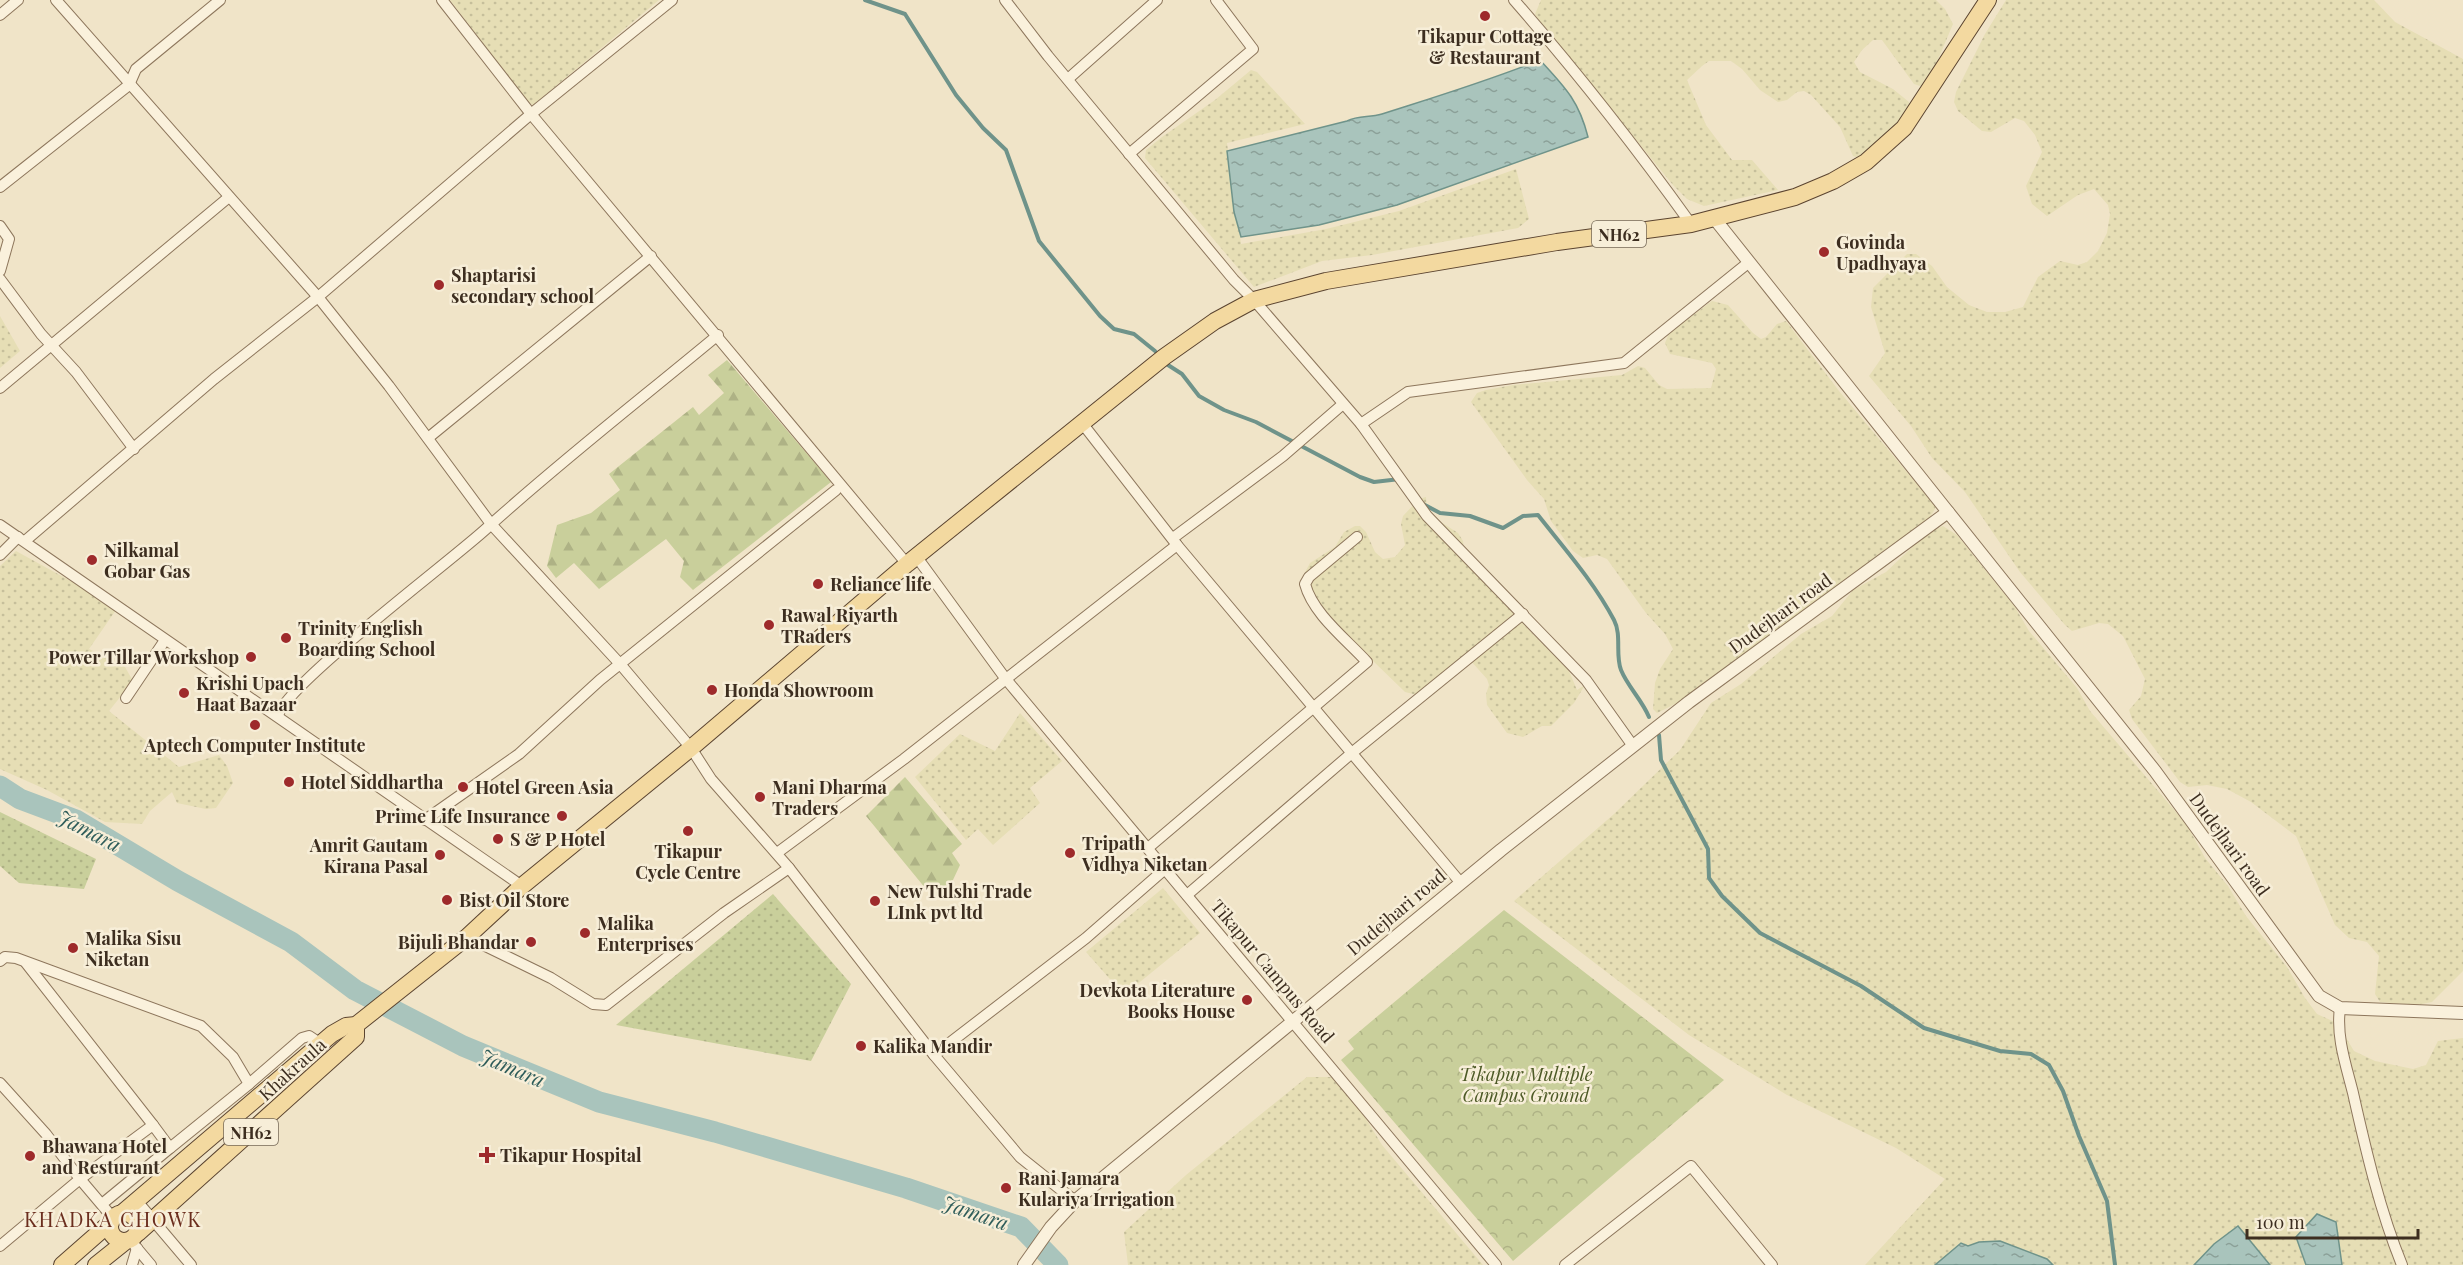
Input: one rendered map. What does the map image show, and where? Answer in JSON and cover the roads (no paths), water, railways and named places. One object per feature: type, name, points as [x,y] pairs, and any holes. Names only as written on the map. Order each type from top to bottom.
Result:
[{"type":"main road","name":"NH62","points":[[360,1023],[430,964],[467,937],[522,886],[691,748],[911,560],[1169,353],[1215,321],[1254,300],[1326,281],[1691,224],[1795,196],[1833,181],[1866,162],[1905,128],[1988,0]]},
{"type":"main road","name":"Khakraula","points":[[116,1218],[321,1044],[346,1026],[360,1023],[356,1037],[133,1240]]},
{"type":"main road","name":"NH62","points":[[62,1265],[116,1218]]},
{"type":"main road","points":[[116,1218],[136,1218],[133,1240],[113,1236],[116,1218]]},
{"type":"main road","name":"NH62","points":[[96,1265],[133,1240]]},
{"type":"street","points":[[0,15],[18,0]]},
{"type":"street","points":[[56,0],[318,297],[428,438],[491,524],[621,665],[691,748],[711,779],[777,853],[934,1055],[1020,1157],[1075,1201]]},
{"type":"street","points":[[0,187],[129,84],[136,69],[220,0]]},
{"type":"street","name":"Tikapur Campus Road","points":[[442,0],[531,114],[911,560],[1005,678],[1496,1265]]},
{"type":"street","points":[[0,555],[134,449],[214,379],[318,297],[531,114],[672,0]]},
{"type":"street","points":[[1005,0],[1234,280],[1361,424],[1427,516],[1586,680],[1632,746]]},
{"type":"street","points":[[1068,79],[1157,0]]},
{"type":"street","points":[[1129,154],[1253,49],[1216,0]]},
{"type":"street","points":[[1514,0],[1566,59],[1614,119],[1691,224]]},
{"type":"street","points":[[0,388],[229,197]]},
{"type":"street","points":[[1714,218],[1948,512]]},
{"type":"street","points":[[0,226],[9,239],[0,271]]},
{"type":"street","points":[[428,438],[651,256]]},
{"type":"street","points":[[1361,424],[1408,392],[1624,363],[1748,263]]},
{"type":"street","points":[[0,279],[50,346],[76,372],[134,449]]},
{"type":"street","points":[[278,716],[282,707],[314,674],[717,335]]},
{"type":"street","points":[[777,853],[904,759],[1283,456],[1343,404]]},
{"type":"street","points":[[1082,423],[1175,542],[1460,882]]},
{"type":"street","points":[[425,820],[519,754],[571,704],[836,490]]},
{"type":"street","name":"Dudejhari road","points":[[1027,1263],[1051,1227],[1075,1201],[1460,882],[1632,746],[1948,512],[2155,771],[2319,996],[2340,1008]]},
{"type":"street","points":[[0,525],[522,886]]},
{"type":"street","points":[[1148,848],[1367,662],[1326,619],[1307,593],[1305,584],[1309,577],[1357,537]]},
{"type":"street","points":[[1187,895],[1353,752],[1523,614]]},
{"type":"street","points":[[126,698],[165,640]]},
{"type":"street","points":[[467,937],[551,978],[593,1004],[606,1005],[724,913],[789,868]]},
{"type":"street","points":[[934,1055],[1086,938],[1165,869]]},
{"type":"street","points":[[0,961],[5,957],[26,963],[201,1026],[233,1057],[249,1084]]},
{"type":"street","points":[[26,963],[170,1148]]},
{"type":"street","points":[[2402,1265],[2392,1241],[2357,1112],[2338,1028],[2340,1008],[2463,1013]]},
{"type":"street","points":[[102,1204],[302,1038],[309,1036],[321,1044]]},
{"type":"street","points":[[0,1083],[116,1218]]},
{"type":"street","points":[[0,1246],[81,1179],[153,1125]]},
{"type":"street","points":[[1565,1265],[1691,1166],[1772,1265]]},
{"type":"street","points":[[136,1200],[191,1265]]},
{"type":"street","points":[[132,1265],[133,1240]]},
{"type":"street","points":[[133,1240],[151,1265]]},
{"type":"water","points":[[1540,60],[1570,95],[1588,137],[1397,205],[1319,225],[1241,237],[1234,212],[1227,151],[1356,118],[1382,114]]},
{"type":"water","points":[[2317,1214],[2336,1222],[2342,1265],[2306,1265],[2296,1237]]},
{"type":"water","points":[[2238,1226],[2270,1265],[2194,1265],[2214,1244]]},
{"type":"water","points":[[2000,1241],[2047,1259],[2053,1265],[1935,1265],[1961,1243],[1968,1246],[1979,1242]]},
{"type":"waterway","points":[[865,0],[905,14],[956,95],[983,128],[1006,150],[1039,241],[1100,316],[1114,329],[1134,334],[1155,351]]},
{"type":"waterway","points":[[1168,365],[1182,374],[1199,396],[1224,410],[1256,422],[1360,477],[1374,482],[1400,479]]},
{"type":"waterway","points":[[1423,504],[1440,513],[1470,516],[1503,528],[1523,516],[1538,515],[1588,579],[1614,620],[1618,632],[1618,658],[1621,670],[1649,717]]},
{"type":"waterway","points":[[1659,735],[1661,760],[1708,849],[1709,878],[1722,896],[1760,933],[1861,986],[1924,1028],[2000,1051],[2031,1054],[2049,1065],[2063,1091],[2079,1136],[2107,1201],[2115,1265]]},
{"type":"waterway","name":"Jamara","points":[[0,786],[20,799],[76,820],[178,881],[291,942],[355,990],[463,1046],[599,1102],[715,1132],[906,1188],[1021,1227],[1058,1265]]},
{"type":"place","name":"Tikapur Cottage & Restaurant","points":[[1485,16]]},
{"type":"place","name":"Govinda Upadhyaya","points":[[1824,252]]},
{"type":"place","name":"Shaptarisi secondary school","points":[[439,285]]},
{"type":"place","name":"Nilkamal Gobar Gas","points":[[92,560]]},
{"type":"place","name":"Reliance life","points":[[818,584]]},
{"type":"place","name":"Rawal Riyarth TRaders","points":[[769,625]]},
{"type":"place","name":"Trinity English Boarding School","points":[[286,638]]},
{"type":"place","name":"Power Tillar Workshop","points":[[251,657]]},
{"type":"place","name":"Honda Showroom","points":[[712,690]]},
{"type":"place","name":"Krishi Upach Haat Bazaar","points":[[184,693]]},
{"type":"place","name":"Aptech Computer Institute","points":[[255,725]]},
{"type":"place","name":"Hotel Siddhartha","points":[[289,782]]},
{"type":"place","name":"Hotel Green Asia","points":[[463,787]]},
{"type":"place","name":"Mani Dharma Traders","points":[[760,797]]},
{"type":"place","name":"Prime Life Insurance","points":[[562,816]]},
{"type":"place","name":"Tikapur Cycle Centre","points":[[688,831]]},
{"type":"place","name":"S & P Hotel","points":[[498,839]]},
{"type":"place","name":"Tripath Vidhya Niketan","points":[[1070,853]]},
{"type":"place","name":"Amrit Gautam Kirana Pasal","points":[[440,855]]},
{"type":"place","name":"Bist Oil Store","points":[[447,900]]},
{"type":"place","name":"New Tulshi Trade LInk pvt ltd","points":[[875,901]]},
{"type":"place","name":"Malika Enterprises","points":[[585,933]]},
{"type":"place","name":"Bijuli Bhandar","points":[[531,942]]},
{"type":"place","name":"Malika Sisu Niketan","points":[[73,948]]},
{"type":"place","name":"Devkota Literature Books House","points":[[1247,1000]]},
{"type":"place","name":"Kalika Mandir","points":[[861,1046]]},
{"type":"place","name":"Tikapur Hospital","points":[[487,1155]]},
{"type":"place","name":"Bhawana Hotel and Resturant","points":[[30,1156]]},
{"type":"place","name":"Rani Jamara Kulariya Irrigation","points":[[1006,1188]]},
{"type":"district","name":"KHADKA CHOWK","points":[[113,1218]]},
{"type":"park label","name":"Tikapur Multiple Campus Ground","points":[[1526,1084]]}]
